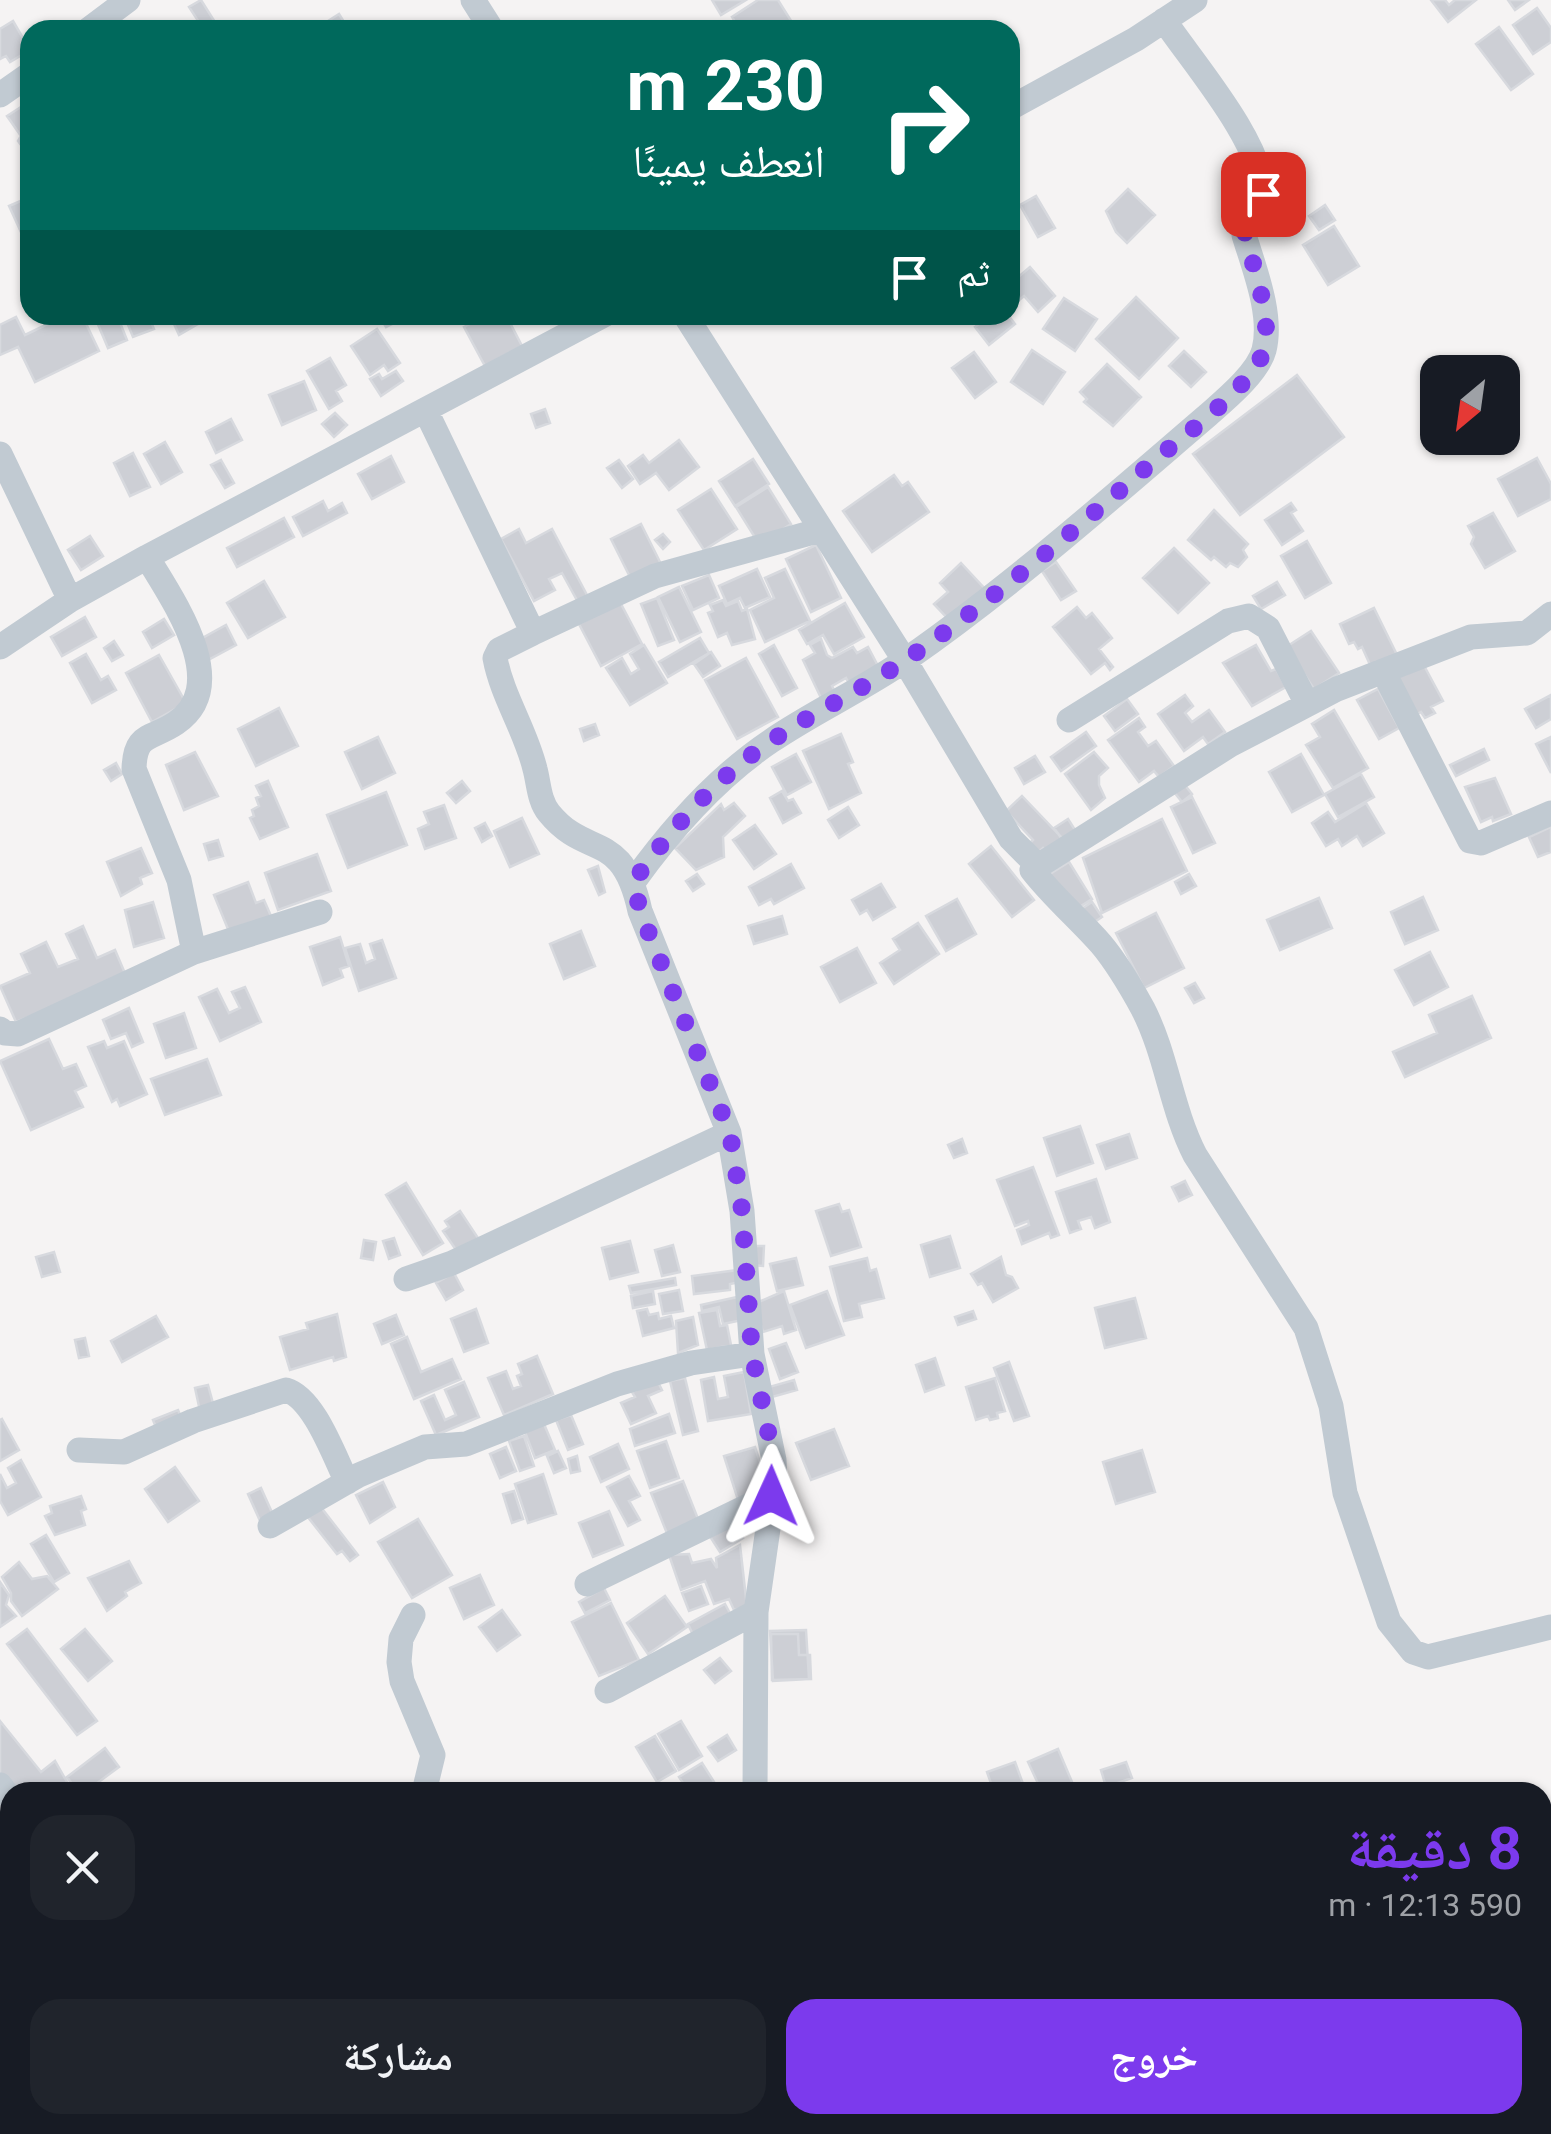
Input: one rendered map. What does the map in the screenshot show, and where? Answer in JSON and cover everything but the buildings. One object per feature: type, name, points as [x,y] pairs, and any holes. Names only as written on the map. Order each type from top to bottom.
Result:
[{"type":"street","points":[[101,20],[128,0]]},
{"type":"street","points":[[1020,103],[1122,47],[1188,2]]},
{"type":"street","points":[[634,881],[680,820],[738,766],[804,720],[905,661],[1000,589],[1238,388],[1264,352],[1264,317],[1244,234],[1261,207],[1260,172],[1246,140],[1164,20]]},
{"type":"street","points":[[0,647],[70,600],[148,557],[586,325]]},
{"type":"street","points":[[691,325],[905,661],[1011,839],[1035,862],[1032,870]]},
{"type":"street","points":[[426,412],[532,633]]},
{"type":"street","points":[[0,454],[70,600]]},
{"type":"street","points":[[755,1782],[756,1612],[774,1460],[752,1354],[742,1210],[730,1133],[640,911],[634,881],[619,858],[557,822],[541,798],[528,745],[495,658],[499,650],[532,633],[655,576],[822,530]]},
{"type":"street","points":[[148,557],[180,613],[200,665],[201,684],[193,707],[177,723],[145,738],[135,750],[134,770],[179,880],[194,952]]},
{"type":"street","points":[[1032,870],[1230,745],[1307,704],[1471,637],[1527,633],[1551,614]]},
{"type":"street","points":[[1069,720],[1228,621],[1249,616],[1268,628],[1307,704]]},
{"type":"street","points":[[1383,671],[1470,841],[1481,844],[1551,814]]},
{"type":"street","points":[[1032,870],[1052,896],[1103,946],[1129,986],[1154,1034],[1172,1102],[1189,1142],[1306,1328],[1331,1406],[1344,1493],[1389,1622],[1413,1652],[1428,1658],[1551,1627]]},
{"type":"street","points":[[0,1030],[18,1034],[194,952],[320,912]]},
{"type":"street","points":[[406,1279],[452,1263],[730,1133]]},
{"type":"street","points":[[270,1526],[347,1482],[425,1448],[466,1444],[616,1384],[692,1362],[752,1354]]},
{"type":"street","points":[[79,1450],[124,1452],[193,1421],[286,1390],[308,1406],[347,1482]]},
{"type":"street","points":[[587,1584],[771,1496]]},
{"type":"street","points":[[608,1692],[756,1612]]},
{"type":"street","points":[[412,1615],[400,1639],[399,1662],[402,1681],[432,1755],[426,1782]]},
{"type":"route","points":[[771,1496],[774,1460],[752,1354],[742,1210],[730,1133],[640,911],[634,881],[680,820],[738,766],[767,743],[905,661],[984,602],[1238,388],[1264,352],[1264,317],[1244,234],[1261,207],[1263,194]]}]
